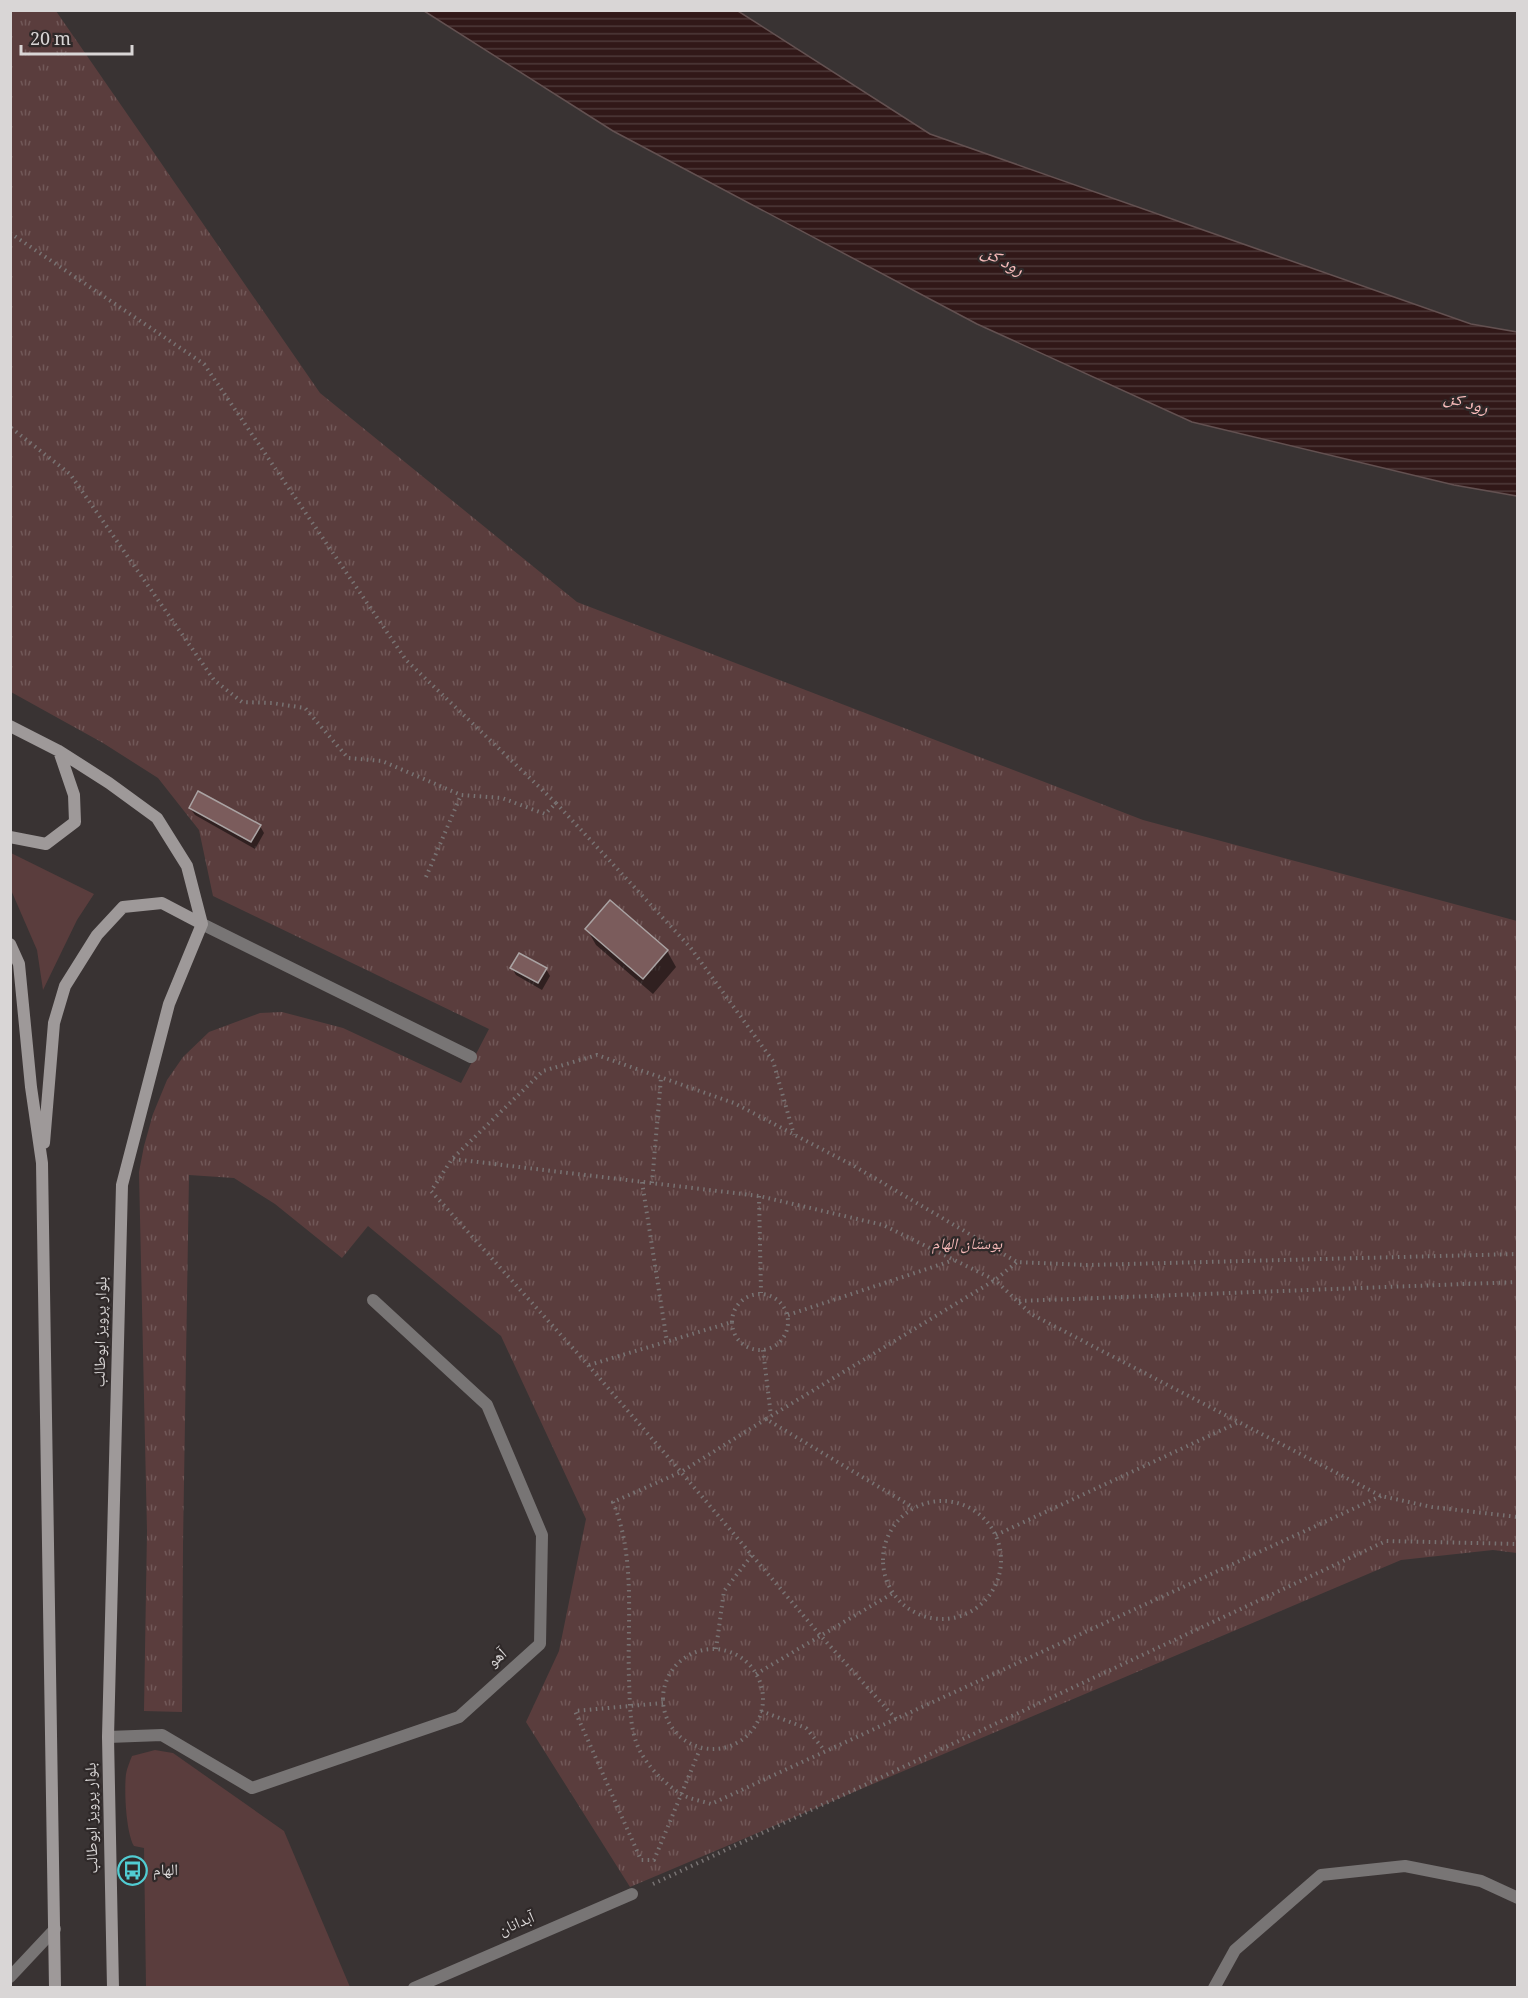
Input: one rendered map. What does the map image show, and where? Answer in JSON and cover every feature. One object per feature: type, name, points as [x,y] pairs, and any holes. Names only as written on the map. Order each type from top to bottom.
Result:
[{"type":"main road","points":[[10,726],[59,751],[109,783],[157,818],[187,866],[202,924]]},
{"type":"main road","points":[[10,837],[46,844],[75,822],[74,795],[59,751]]},
{"type":"main road","points":[[55,1988],[56,1929],[49,1676],[42,1163],[54,1023],[65,986],[97,935],[123,907],[162,903],[202,924]]},
{"type":"main road","name":"بلوار پرویز ابوطالب","points":[[113,1988],[108,1737],[122,1185],[169,1004],[202,924]]},
{"type":"main road","points":[[10,944],[19,964],[31,1087],[42,1163]]},
{"type":"street","points":[[202,924],[471,1057]]},
{"type":"street","name":"آهو","points":[[108,1737],[162,1735],[252,1788],[459,1717],[540,1644],[542,1535],[487,1405],[373,1300]]},
{"type":"street","points":[[1214,1988],[1235,1950],[1321,1875],[1405,1866],[1481,1881],[1518,1898]]},
{"type":"street","name":"آبدانان","points":[[414,1988],[632,1894]]},
{"type":"street","points":[[10,1977],[56,1929]]},
{"type":"path","points":[[10,233],[204,364],[406,660],[556,802],[690,947],[773,1061],[794,1135]]},
{"type":"path","points":[[10,427],[70,474],[214,680],[242,702],[272,703],[305,708],[348,758],[382,761],[461,795],[502,798],[546,814],[556,802]]},
{"type":"path","points":[[426,877],[461,795]]},
{"type":"path","points":[[896,1719],[820,1635],[588,1365],[431,1191],[452,1159],[543,1071],[597,1055],[734,1103],[854,1166],[1017,1262],[1088,1265],[1518,1254]]},
{"type":"path","points":[[652,1183],[661,1078]]},
{"type":"path","points":[[452,1159],[759,1196],[883,1225],[995,1280],[1031,1314],[1381,1496],[1432,1507],[1518,1517]]},
{"type":"path","points":[[642,1182],[667,1342]]},
{"type":"path","points":[[759,1196],[761,1293]]},
{"type":"path","points":[[788,1315],[954,1260]]},
{"type":"path","points":[[1017,1262],[995,1280],[681,1472],[613,1502],[619,1518],[628,1563],[632,1725],[640,1751],[660,1777],[682,1795],[711,1804],[1381,1496]]},
{"type":"path","points":[[1018,1301],[1518,1282]]},
{"type":"path","points":[[761,1293],[778,1300],[788,1315],[786,1334],[772,1347],[764,1350],[754,1350],[745,1346],[733,1332],[732,1322],[737,1305],[752,1295],[761,1293]]},
{"type":"path","points":[[588,1365],[732,1322]]},
{"type":"path","points":[[764,1350],[771,1416]]},
{"type":"path","points":[[765,1419],[914,1508]]},
{"type":"path","points":[[996,1535],[1239,1422]]},
{"type":"path","points":[[932,1502],[951,1502],[970,1507],[986,1519],[996,1535],[1001,1554],[1000,1573],[992,1591],[979,1606],[962,1615],[943,1619],[924,1616],[906,1607],[893,1593],[885,1575],[883,1556],[887,1536],[898,1520],[914,1508],[932,1502]]},
{"type":"path","points":[[632,1894],[1386,1541],[1518,1544]]},
{"type":"path","points":[[716,1649],[724,1591],[752,1555]]},
{"type":"path","points":[[756,1674],[893,1593]]},
{"type":"path","points":[[716,1649],[732,1653],[746,1661],[756,1674],[762,1688],[763,1704],[758,1721],[749,1735],[734,1745],[717,1750],[700,1749],[684,1741],[672,1729],[664,1714],[666,1681],[674,1667],[686,1657],[700,1650],[716,1649]]},
{"type":"path","points":[[663,1703],[575,1711],[641,1860],[654,1860],[700,1749]]},
{"type":"path","points":[[761,1710],[806,1728],[825,1751]]},
{"type":"green space","name":"بوستان الهام","points":[[10,11],[56,11],[320,393],[577,602],[1143,820],[1517,921],[1517,1553],[1493,1550],[1401,1560],[630,1887],[526,1722],[559,1651],[586,1519],[501,1336],[368,1226],[342,1258],[275,1204],[234,1178],[189,1175],[182,1712],[144,1711],[147,1531],[139,1172],[153,1114],[167,1080],[183,1057],[209,1032],[260,1013],[282,1012],[343,1028],[461,1083],[489,1029],[213,896],[199,830],[158,778],[103,743],[11,692]]},
{"type":"green space","points":[[11,853],[94,894],[77,920],[43,990],[37,950],[11,890]]},
{"type":"green space","points":[[155,1750],[173,1753],[284,1831],[350,1987],[146,1987],[144,1848],[134,1846],[131,1840],[126,1811],[125,1781],[132,1756]]},
{"type":"water","name":"رود کن","points":[[424,11],[738,11],[930,134],[1471,324],[1517,332],[1517,496],[1454,485],[1192,422],[977,324],[613,131]]},
{"type":"building","points":[[198,791],[261,825],[251,842],[189,808]]},
{"type":"building","points":[[610,900],[668,950],[643,979],[585,929]]},
{"type":"building","points":[[519,953],[547,968],[538,983],[510,968]]},
{"type":"place","name":"الهام","points":[[132,1871]]}]
